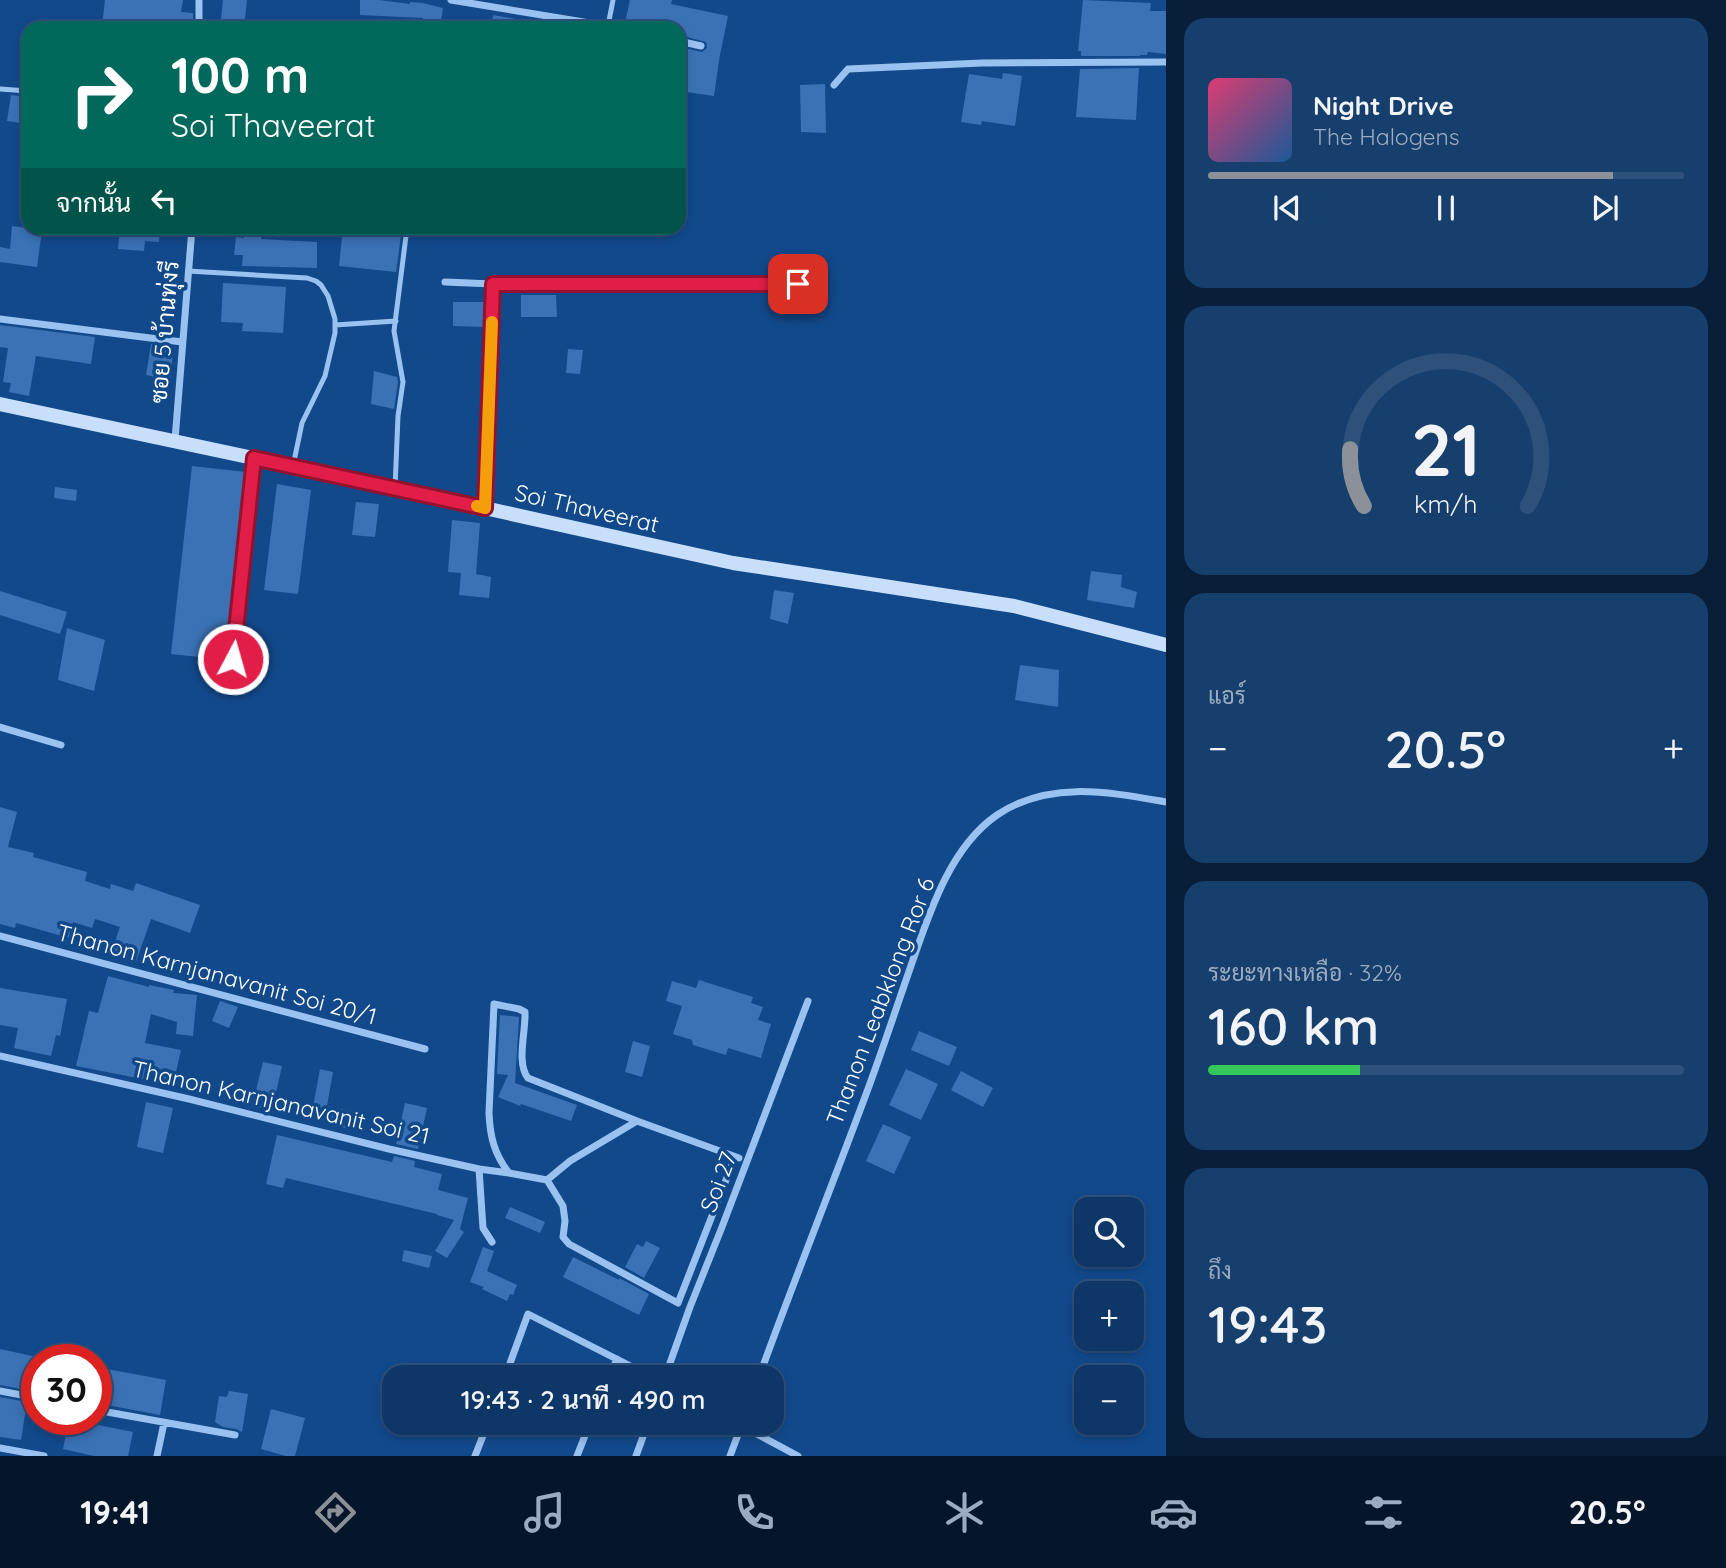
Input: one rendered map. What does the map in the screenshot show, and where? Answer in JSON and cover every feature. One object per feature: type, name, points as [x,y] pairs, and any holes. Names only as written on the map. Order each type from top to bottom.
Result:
[{"type":"street","points":[[199,0],[199,21]]},
{"type":"street","points":[[451,0],[578,21]]},
{"type":"street","points":[[686,43],[701,46]]},
{"type":"street","points":[[834,85],[848,69],[982,63],[1166,62]]},
{"type":"street","name":"ซอย 5 บ้านทุ่งรี","points":[[175,440],[191,235]]},
{"type":"street","points":[[445,282],[798,284]]},
{"type":"street","points":[[485,508],[493,284]]},
{"type":"street","points":[[0,319],[182,342]]},
{"type":"street","name":"Soi Thaveerat","points":[[0,404],[395,488],[733,564],[1014,606],[1166,645]]},
{"type":"street","points":[[233,659],[254,458]]},
{"type":"street","points":[[0,727],[61,745]]},
{"type":"street","name":"Thanon Leabklong Ror 6","points":[[764,1365],[863,1103],[931,912],[964,847],[981,827],[997,815],[1032,798],[1089,791],[1166,802]]},
{"type":"street","name":"Thanon Karnjanavanit Soi 20/1","points":[[0,936],[425,1049]]},
{"type":"street","name":"Soi 27","points":[[669,1365],[808,1001]]},
{"type":"street","points":[[509,1173],[500,1161],[490,1130],[494,1004],[525,1012],[522,1062],[523,1072],[528,1078],[747,1161]]},
{"type":"street","name":"Thanon Karnjanavanit Soi 21","points":[[0,1056],[189,1099],[389,1149],[478,1169],[547,1180]]},
{"type":"street","points":[[637,1121],[570,1161],[547,1180],[563,1206],[565,1221],[562,1237],[565,1241],[678,1303],[735,1157]]},
{"type":"street","points":[[478,1169],[483,1230],[492,1242]]},
{"type":"street","points":[[509,1365],[528,1314],[629,1365]]},
{"type":"street","points":[[614,1365],[617,1359]]},
{"type":"street","points":[[0,1391],[21,1395]]},
{"type":"street","points":[[112,1413],[235,1436]]},
{"type":"street","points":[[158,1456],[164,1423]]},
{"type":"street","points":[[475,1456],[483,1435]]},
{"type":"street","points":[[577,1456],[585,1435]]},
{"type":"street","points":[[636,1456],[644,1435]]},
{"type":"street","points":[[730,1456],[737,1435]]},
{"type":"street","points":[[760,1435],[798,1456]]},
{"type":"street","points":[[0,1448],[44,1456]]},
{"type":"lane","points":[[609,21],[613,0]]},
{"type":"lane","points":[[0,89],[21,90]]},
{"type":"lane","points":[[395,488],[398,416],[403,382],[395,340],[406,235]]},
{"type":"lane","points":[[188,271],[307,278],[321,285],[328,296],[335,319],[335,333],[325,376],[302,423],[293,466]]},
{"type":"lane","points":[[335,325],[396,321]]},
{"type":"building","points":[[105,0],[183,0],[181,12],[193,13],[193,21],[103,21]]},
{"type":"building","points":[[223,0],[247,0],[245,21],[221,21]]},
{"type":"building","points":[[360,0],[423,3],[443,8],[441,21],[360,15]]},
{"type":"building","points":[[630,0],[672,0],[671,4],[728,16],[714,96],[686,92],[686,49],[702,52],[707,48],[706,42],[686,37],[686,21],[625,21]]},
{"type":"building","points":[[1083,0],[1151,3],[1150,11],[1166,11],[1166,54],[1148,52],[1147,55],[1140,56],[1081,56],[1081,51],[1078,51]]},
{"type":"building","points":[[493,15],[516,19],[516,21],[492,21]]},
{"type":"building","points":[[1139,68],[1136,120],[1076,117],[1080,69]]},
{"type":"building","points":[[1003,73],[1022,76],[1015,126],[982,121],[981,125],[961,122],[969,74],[1002,79]]},
{"type":"building","points":[[825,84],[826,133],[801,132],[800,85]]},
{"type":"building","points":[[11,95],[21,96],[21,123],[7,121]]},
{"type":"building","points":[[12,226],[21,227],[21,235],[41,235],[37,267],[0,262],[0,247],[10,249]]},
{"type":"building","points":[[119,235],[160,235],[159,242],[145,241],[144,251],[118,249]]},
{"type":"building","points":[[244,235],[262,235],[261,239],[317,242],[317,268],[242,266],[243,255],[234,255],[236,237],[244,238]]},
{"type":"building","points":[[342,235],[401,235],[396,272],[339,266]]},
{"type":"building","points":[[223,283],[286,287],[283,333],[242,331],[243,323],[221,322]]},
{"type":"building","points":[[521,295],[556,295],[557,317],[521,317]]},
{"type":"building","points":[[453,302],[485,302],[485,327],[453,326]]},
{"type":"building","points":[[0,325],[95,337],[91,364],[36,356],[29,396],[9,392],[11,383],[3,382],[8,348],[0,347]]},
{"type":"building","points":[[151,344],[173,347],[171,380],[146,375]]},
{"type":"building","points":[[568,349],[583,350],[580,374],[566,373]]},
{"type":"building","points":[[374,371],[397,377],[394,409],[371,404]]},
{"type":"building","points":[[192,466],[246,472],[227,660],[171,654]]},
{"type":"building","points":[[277,484],[311,490],[298,594],[264,590]]},
{"type":"building","points":[[55,487],[77,490],[76,501],[54,498]]},
{"type":"building","points":[[356,502],[379,504],[375,537],[352,535]]},
{"type":"building","points":[[452,520],[480,523],[476,574],[491,577],[489,598],[459,595],[461,573],[448,572]]},
{"type":"building","points":[[1091,571],[1122,575],[1121,587],[1137,592],[1134,608],[1087,600]]},
{"type":"building","points":[[774,590],[794,593],[788,624],[770,619]]},
{"type":"building","points":[[0,591],[67,612],[60,634],[0,615]]},
{"type":"building","points":[[67,628],[105,640],[94,691],[58,680]]},
{"type":"building","points":[[1020,665],[1059,670],[1058,707],[1015,700]]},
{"type":"building","points":[[0,807],[17,812],[8,847],[34,853],[33,857],[87,872],[85,881],[110,889],[111,884],[133,891],[136,883],[200,905],[190,933],[151,919],[136,962],[111,953],[120,927],[95,919],[92,928],[73,922],[69,938],[16,923],[15,928],[0,924]]},
{"type":"building","points":[[108,976],[149,987],[174,990],[173,993],[197,995],[193,1036],[176,1034],[177,1022],[151,1014],[145,1043],[181,1050],[173,1085],[76,1066],[89,1011],[98,1013]]},
{"type":"building","points":[[699,980],[753,997],[751,1003],[763,1007],[758,1020],[771,1024],[761,1058],[728,1048],[726,1055],[693,1045],[692,1040],[673,1034],[682,1006],[666,1001],[672,981],[696,988]]},
{"type":"building","points":[[0,988],[67,999],[60,1036],[56,1035],[51,1056],[14,1048],[18,1028],[0,1025]]},
{"type":"building","points":[[220,1001],[238,1007],[229,1028],[212,1021]]},
{"type":"building","points":[[500,1015],[519,1017],[515,1083],[577,1105],[571,1121],[498,1097],[508,1075],[497,1074]]},
{"type":"building","points":[[919,1031],[957,1047],[949,1066],[911,1050]]},
{"type":"building","points":[[633,1041],[650,1046],[642,1077],[625,1072]]},
{"type":"building","points":[[263,1062],[282,1066],[272,1110],[252,1106]]},
{"type":"building","points":[[320,1069],[333,1072],[327,1106],[353,1112],[348,1129],[311,1118]]},
{"type":"building","points":[[906,1069],[938,1084],[921,1120],[889,1105]]},
{"type":"building","points":[[961,1071],[993,1088],[983,1107],[951,1090]]},
{"type":"building","points":[[146,1102],[173,1108],[163,1153],[137,1147]]},
{"type":"building","points":[[405,1103],[427,1108],[418,1149],[396,1144]]},
{"type":"building","points":[[883,1124],[911,1137],[894,1174],[866,1161]]},
{"type":"building","points":[[277,1135],[392,1162],[394,1156],[415,1161],[414,1167],[442,1174],[438,1190],[468,1198],[460,1229],[464,1232],[447,1258],[435,1251],[454,1220],[286,1178],[283,1188],[266,1184]]},
{"type":"building","points":[[510,1207],[545,1222],[540,1233],[505,1218]]},
{"type":"building","points":[[646,1241],[660,1248],[644,1278],[625,1267],[637,1244],[643,1247]]},
{"type":"building","points":[[483,1247],[494,1251],[487,1271],[517,1285],[507,1301],[470,1282]]},
{"type":"building","points":[[404,1250],[432,1256],[429,1268],[402,1261]]},
{"type":"building","points":[[573,1257],[649,1294],[639,1315],[563,1277]]},
{"type":"building","points":[[0,1349],[21,1354],[21,1389],[0,1385]]},
{"type":"building","points":[[112,1370],[166,1380],[160,1415],[112,1406]]},
{"type":"building","points":[[229,1391],[248,1394],[242,1432],[215,1422],[219,1396],[227,1397]]},
{"type":"building","points":[[0,1397],[21,1401],[21,1440],[0,1437]]},
{"type":"building","points":[[271,1409],[305,1418],[295,1456],[261,1449]]},
{"type":"building","points":[[112,1428],[133,1432],[128,1456],[94,1456],[63,1449],[66,1435],[112,1435]]},
{"type":"slow traffic","points":[[477,506],[485,508],[492,322]]},
{"type":"route","points":[[233,659],[254,458],[485,508],[493,284],[798,284]]}]
